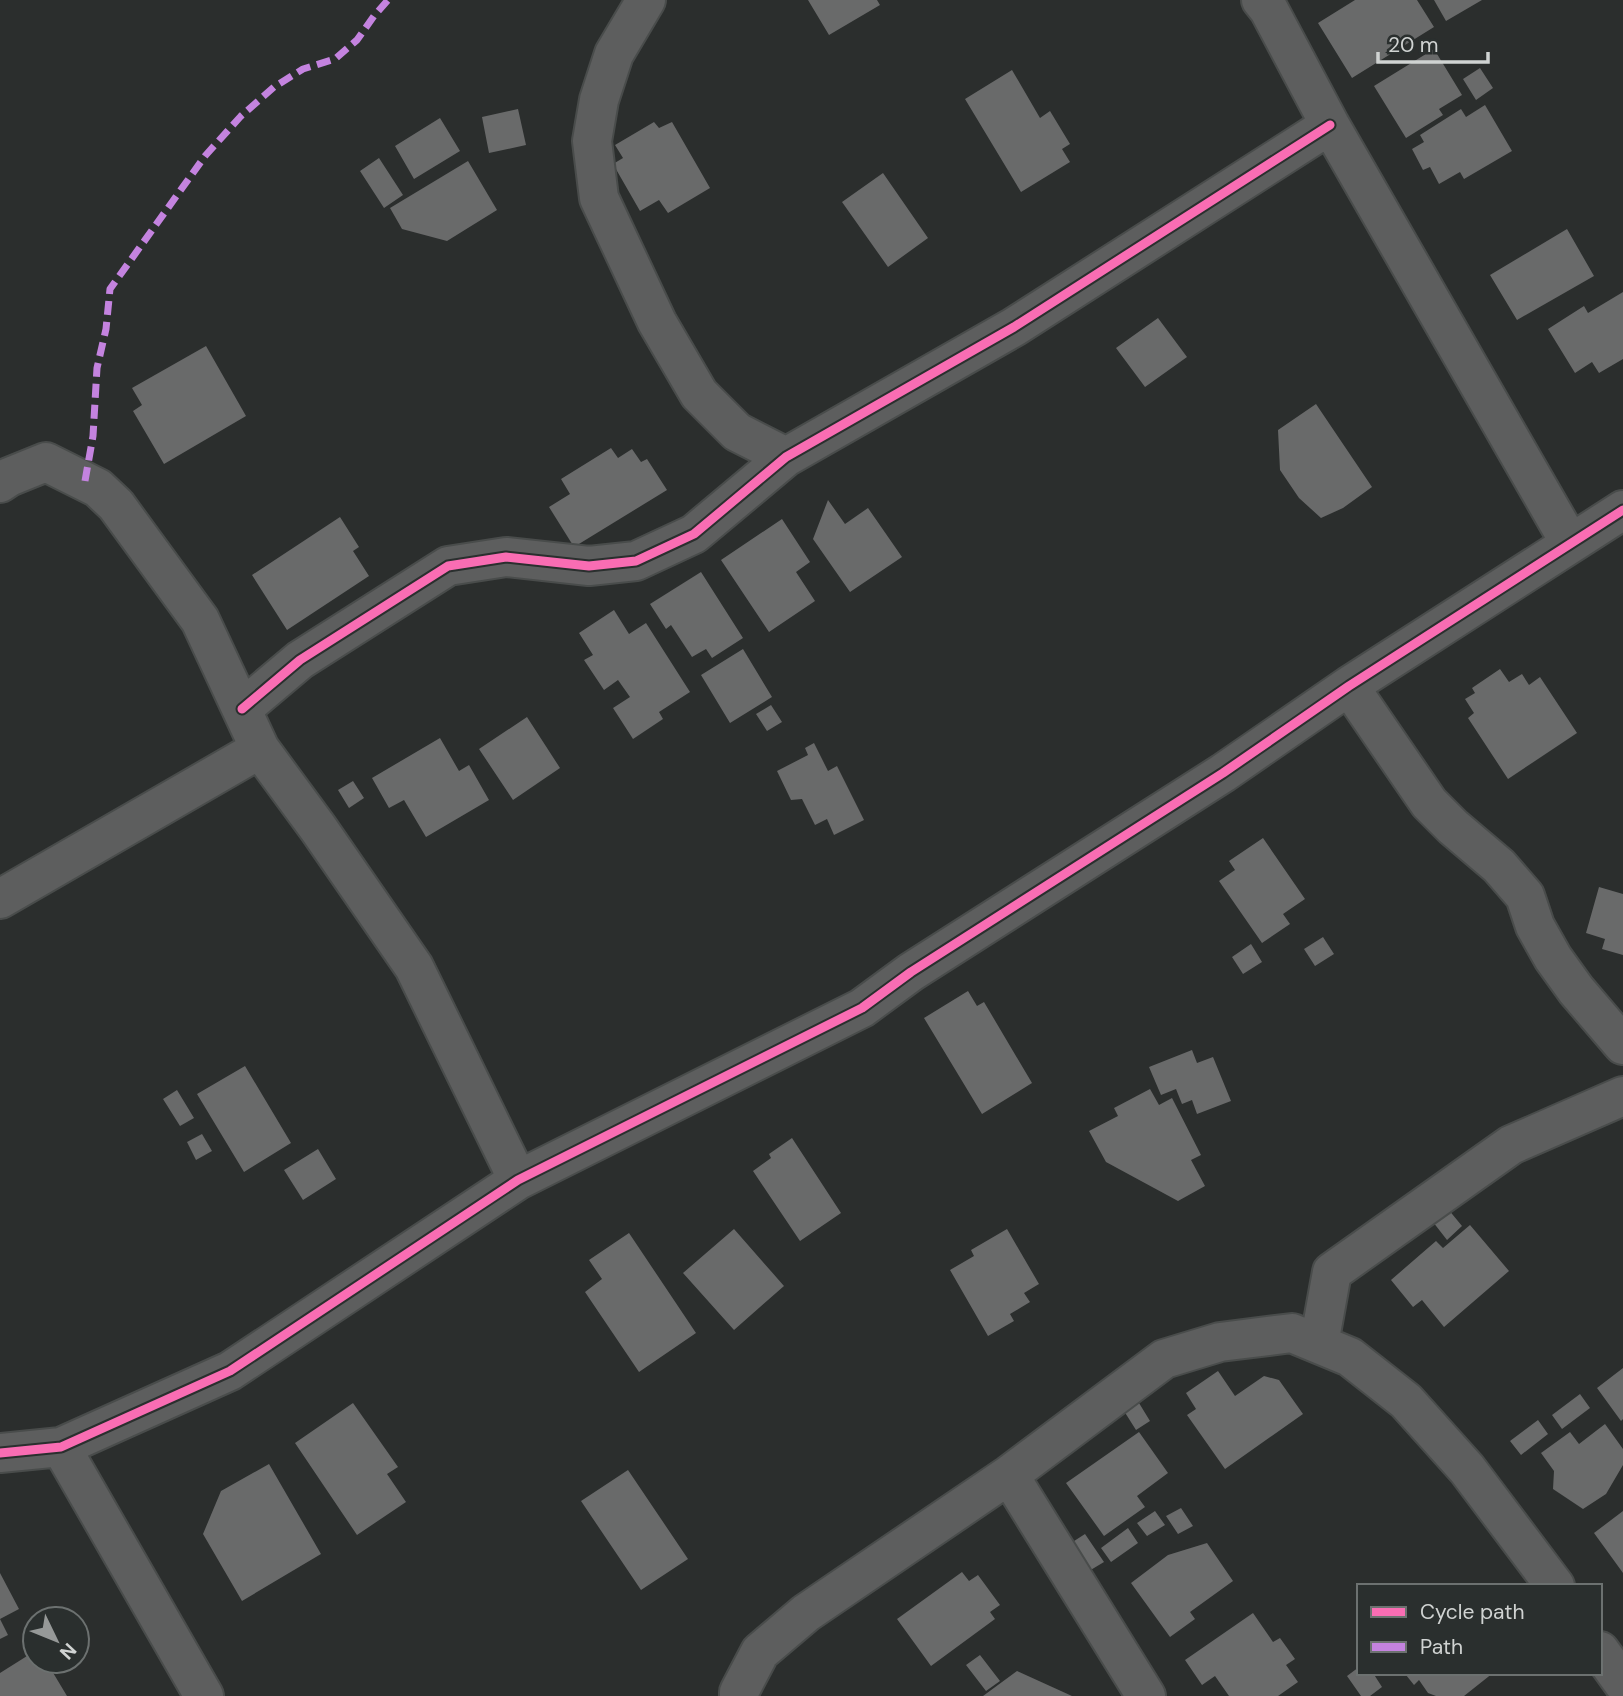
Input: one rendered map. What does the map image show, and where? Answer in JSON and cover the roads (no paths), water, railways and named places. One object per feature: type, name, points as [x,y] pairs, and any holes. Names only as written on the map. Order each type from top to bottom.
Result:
[{"type":"street","points":[[646,0],[614,54],[599,100],[592,141],[599,198],[657,322],[699,394],[737,432],[786,457]]},
{"type":"street","points":[[1261,0],[1570,543]]},
{"type":"street","points":[[242,709],[300,660],[447,566],[506,556],[589,566],[636,561],[694,534],[786,457],[1014,327],[1330,125]]},
{"type":"street","points":[[0,483],[46,462],[98,488],[116,505],[200,620],[260,749],[414,967],[518,1180]]},
{"type":"street","points":[[0,1453],[61,1447],[230,1371],[518,1180],[862,1008],[911,972],[1223,773],[1349,686],[1623,510]]},
{"type":"street","points":[[1349,686],[1429,803],[1499,866],[1525,897],[1535,926],[1553,958],[1576,990],[1623,1045]]},
{"type":"street","points":[[0,899],[260,749]]},
{"type":"street","points":[[1319,1344],[1332,1272],[1511,1145],[1623,1096]]},
{"type":"street","points":[[739,1696],[760,1652],[806,1613],[1009,1475],[1164,1359],[1220,1342],[1292,1334],[1350,1357],[1406,1402],[1467,1469],[1553,1584]]},
{"type":"street","points":[[61,1447],[204,1696]]},
{"type":"street","points":[[1009,1475],[1146,1696]]},
{"type":"street","points":[[1602,1654],[1623,1684]]}]
